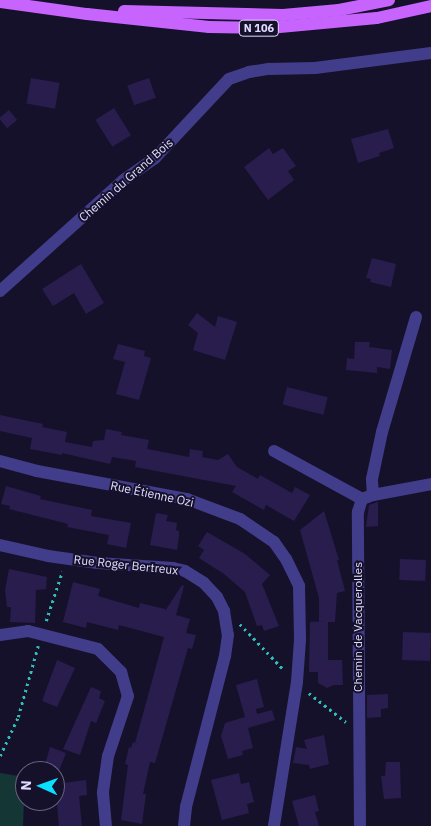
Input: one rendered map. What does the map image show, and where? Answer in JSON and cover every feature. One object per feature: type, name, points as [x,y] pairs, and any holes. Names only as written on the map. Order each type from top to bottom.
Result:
[{"type":"main road","name":"N 106","points":[[87,14],[133,11],[283,15],[339,10],[389,0]]},
{"type":"main road","name":"N 106","points":[[0,2],[87,14],[209,27],[269,28],[377,18],[431,6]]},
{"type":"street","name":"Chemin du Grand Bois","points":[[0,292],[125,179],[155,158],[229,79],[262,70],[316,68],[431,53]]},
{"type":"street","name":"Chemin de Vacquerolles","points":[[360,826],[358,512],[368,497],[382,432],[416,317]]},
{"type":"street","points":[[274,451],[368,497],[431,484]]},
{"type":"street","name":"Rue Étienne Ozi","points":[[0,461],[37,471],[187,499],[240,518],[274,542],[286,559],[299,586],[300,640],[296,682],[274,826]]},
{"type":"street","name":"Rue Roger Bertreux","points":[[0,545],[66,559],[173,568],[185,571],[204,583],[217,597],[224,611],[228,635],[225,656],[195,768],[186,807],[184,826]]},
{"type":"street","points":[[0,635],[28,631],[98,649],[121,672],[128,696],[108,756],[103,793],[106,826]]},
{"type":"path","points":[[0,756],[18,718],[41,634],[66,559]]},
{"type":"green space","points":[[0,773],[15,775],[15,811],[24,811],[23,826],[0,826]]},
{"type":"building","points":[[31,78],[60,83],[55,109],[26,104]]},
{"type":"building","points":[[149,78],[156,98],[134,105],[127,85]]},
{"type":"building","points":[[114,108],[131,135],[112,147],[95,120]]},
{"type":"building","points":[[9,110],[17,120],[7,128],[0,117]]},
{"type":"building","points":[[388,129],[394,148],[379,153],[380,156],[358,163],[351,139]]},
{"type":"building","points":[[269,148],[273,154],[283,148],[296,166],[288,171],[294,180],[268,200],[244,167]]},
{"type":"building","points":[[372,258],[396,264],[391,287],[370,282],[371,279],[366,278]]},
{"type":"building","points":[[81,264],[104,303],[86,314],[74,293],[53,306],[42,289]]},
{"type":"building","points":[[197,313],[215,327],[218,316],[237,322],[225,360],[193,350],[198,333],[188,325]]},
{"type":"building","points":[[355,342],[370,342],[369,347],[392,350],[390,369],[377,367],[377,373],[346,370],[347,358],[354,359]]},
{"type":"building","points":[[118,344],[145,351],[144,356],[151,358],[139,400],[116,394],[125,362],[113,359]]},
{"type":"building","points":[[287,387],[328,397],[323,415],[283,404]]},
{"type":"building","points":[[0,415],[43,424],[42,427],[67,432],[65,442],[92,447],[93,441],[104,440],[106,429],[122,432],[121,435],[149,440],[147,449],[189,457],[190,449],[203,451],[202,457],[218,460],[228,454],[237,467],[258,479],[260,475],[292,493],[295,487],[310,495],[294,521],[266,505],[264,510],[232,492],[236,486],[135,467],[136,461],[112,457],[110,464],[62,453],[62,455],[30,449],[32,438],[0,431]]},
{"type":"building","points":[[6,486],[41,496],[40,499],[92,510],[91,516],[131,523],[126,548],[107,544],[109,535],[67,527],[68,524],[9,509],[10,506],[1,504]]},
{"type":"building","points":[[378,502],[378,526],[366,527],[369,505]]},
{"type":"building","points":[[324,511],[339,560],[337,560],[345,591],[337,593],[335,622],[328,622],[328,660],[342,660],[343,685],[334,685],[327,688],[318,683],[318,672],[309,672],[310,622],[324,621],[319,621],[319,598],[300,530]]},
{"type":"building","points":[[156,513],[168,515],[166,521],[177,523],[176,530],[179,531],[179,536],[177,550],[150,545]]},
{"type":"building","points":[[207,532],[245,554],[270,575],[262,584],[279,626],[264,631],[262,625],[257,626],[245,592],[224,574],[199,558],[204,550],[198,546]]},
{"type":"building","points":[[400,559],[426,560],[425,581],[399,580]]},
{"type":"building","points":[[9,569],[47,577],[46,589],[36,590],[35,623],[10,622],[11,607],[7,607],[5,590]]},
{"type":"building","points":[[73,582],[100,589],[98,596],[139,608],[140,603],[165,609],[165,611],[182,585],[184,586],[176,615],[190,619],[186,633],[196,635],[192,649],[188,648],[155,763],[150,762],[143,794],[146,794],[142,824],[121,820],[128,765],[125,764],[129,747],[131,748],[133,742],[135,743],[164,637],[119,625],[118,630],[87,622],[86,628],[63,622]]},
{"type":"building","points":[[403,632],[431,633],[430,661],[402,660]]},
{"type":"building","points":[[57,660],[75,668],[57,707],[42,701]]},
{"type":"building","points":[[257,679],[264,707],[256,709],[257,714],[272,710],[275,720],[248,728],[253,748],[242,751],[243,755],[228,759],[221,736],[225,723],[245,717],[236,685]]},
{"type":"building","points":[[91,687],[101,691],[99,698],[105,701],[96,723],[91,721],[80,755],[63,749]]},
{"type":"building","points":[[388,694],[388,708],[381,709],[381,717],[367,718],[367,695]]},
{"type":"building","points":[[324,735],[329,764],[310,769],[309,765],[293,763],[296,747],[307,749],[304,740]]},
{"type":"building","points":[[50,747],[66,753],[63,761],[46,761]]},
{"type":"building","points":[[386,762],[400,762],[401,798],[384,799],[381,776],[385,776]]},
{"type":"building","points":[[239,773],[241,784],[249,782],[254,802],[247,804],[249,813],[222,820],[211,780]]},
{"type":"building","points":[[86,780],[87,795],[79,796],[82,826],[59,826],[58,811],[65,811],[65,783]]},
{"type":"building","points":[[315,795],[319,811],[315,812],[319,826],[299,826],[292,801]]}]
